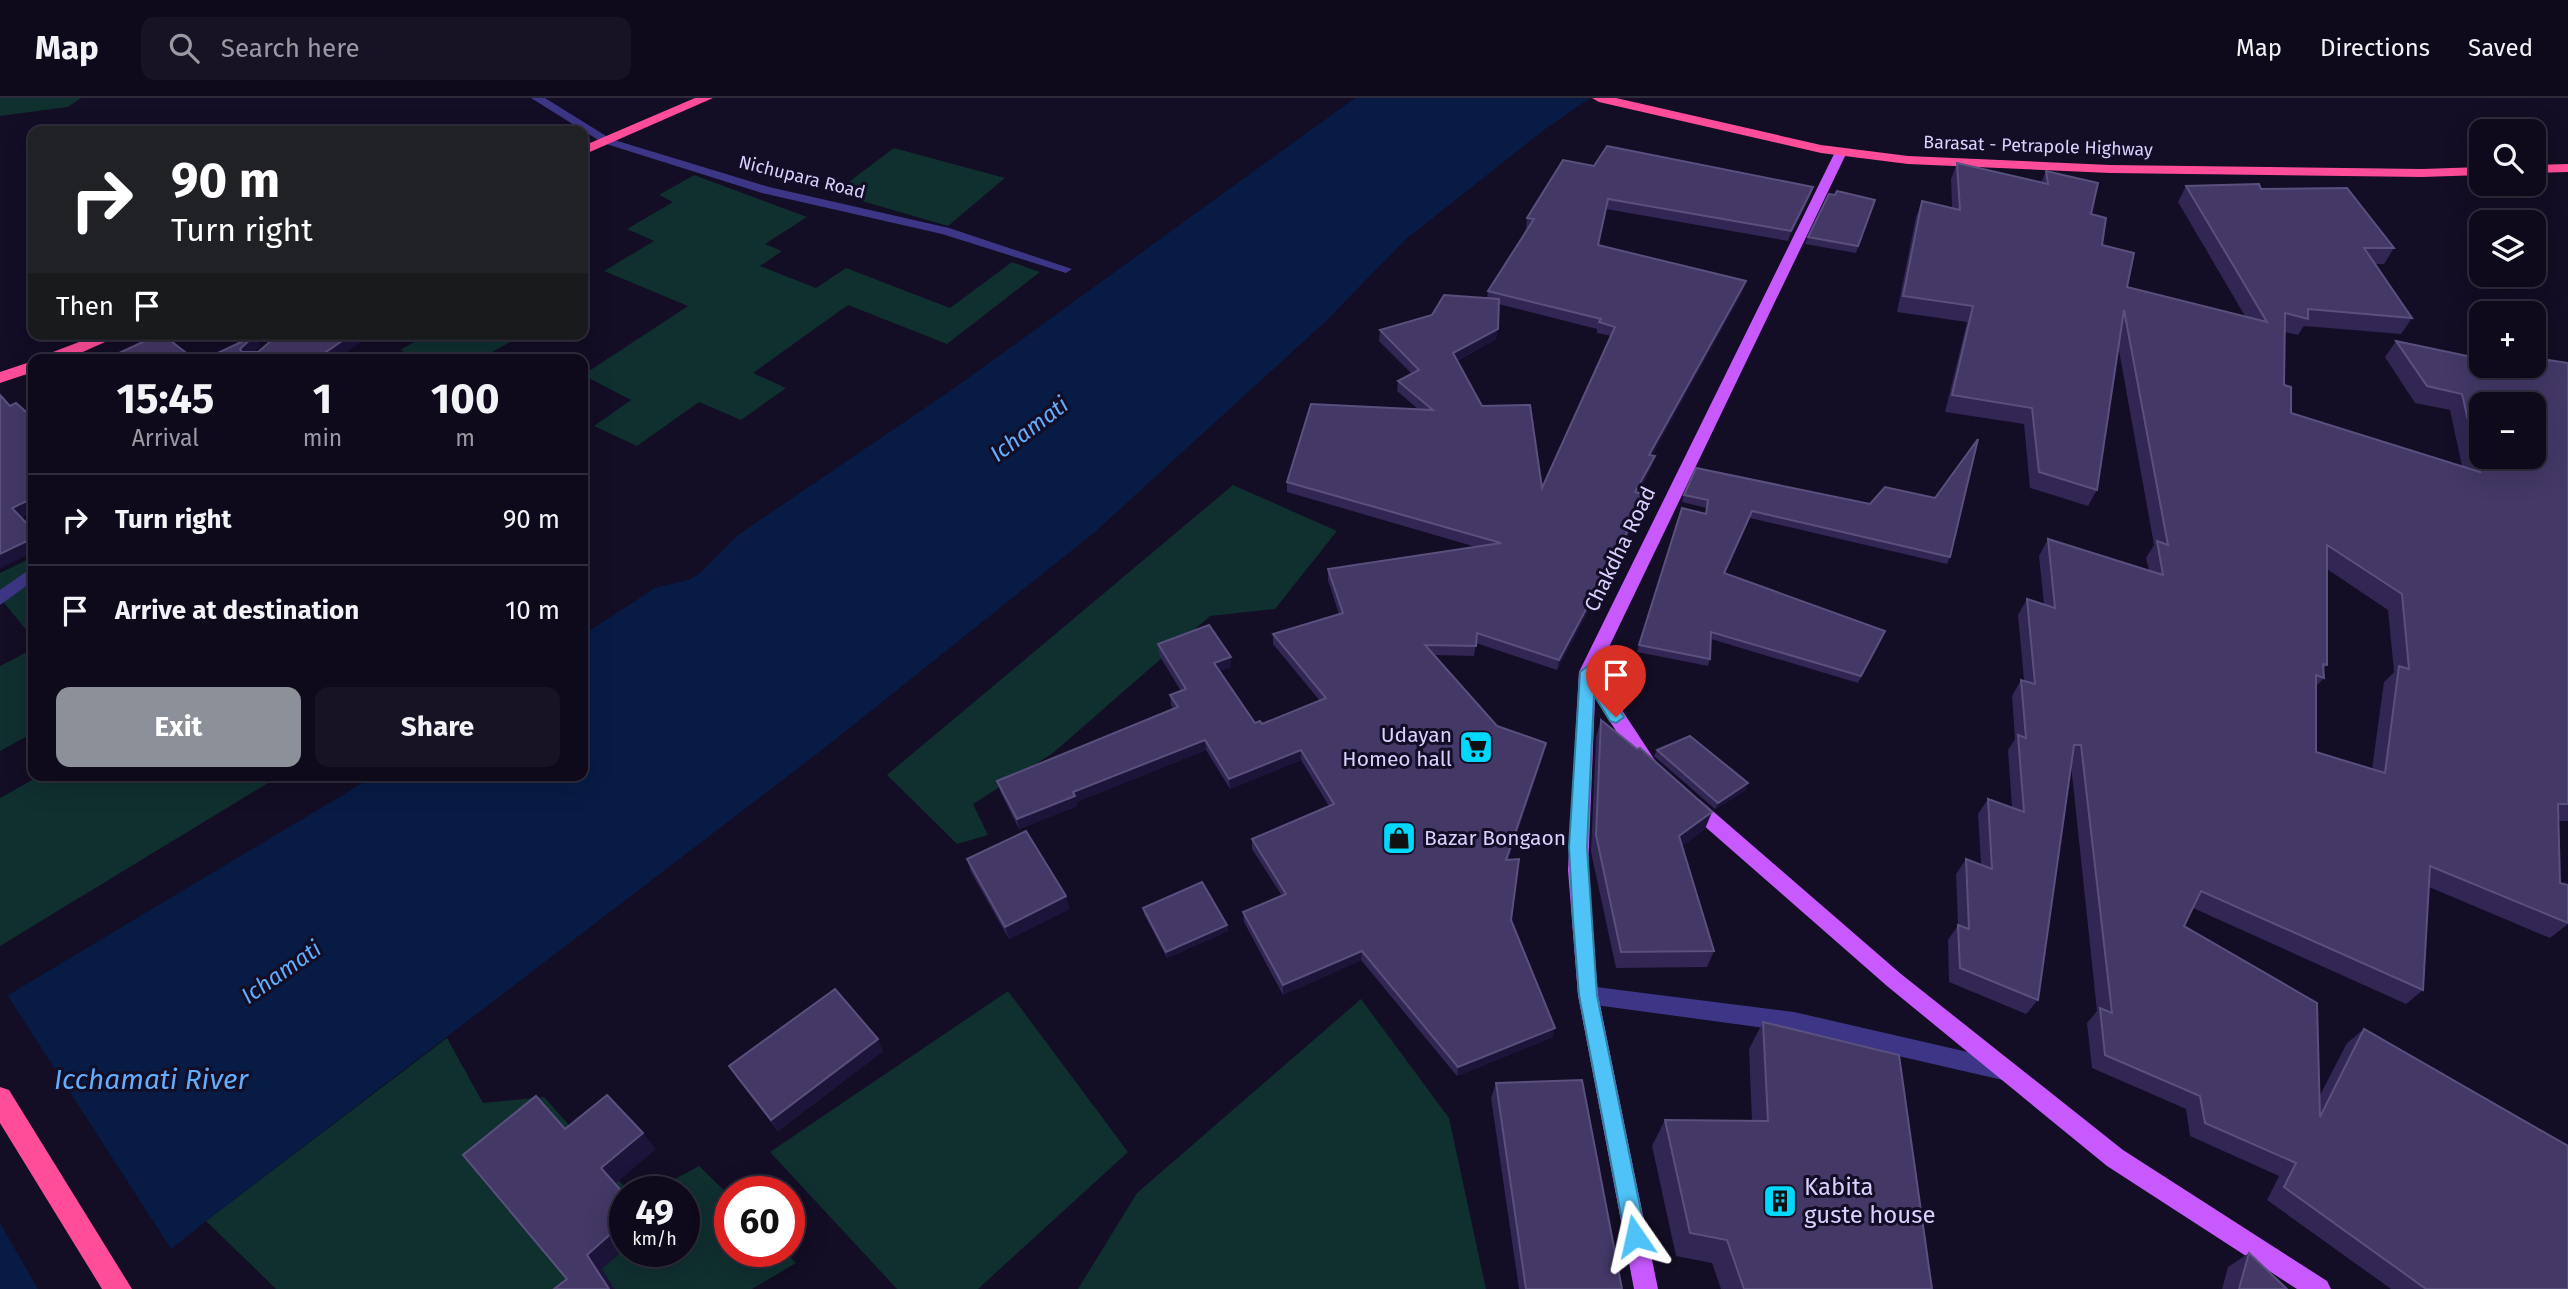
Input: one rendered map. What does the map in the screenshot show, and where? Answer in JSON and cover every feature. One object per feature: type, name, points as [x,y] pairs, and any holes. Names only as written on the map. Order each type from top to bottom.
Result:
[{"type":"highway","points":[[588,149],[706,98]]},
{"type":"highway","name":"Barasat - Petrapole Highway","points":[[1599,98],[1841,152],[1908,160],[2110,169],[2469,171]]},
{"type":"highway","points":[[2546,168],[2568,167]]},
{"type":"highway","points":[[64,354],[100,340]]},
{"type":"highway","points":[[0,378],[28,368]]},
{"type":"highway","points":[[0,1099],[118,1289]]},
{"type":"main road","name":"Chakdha Road","points":[[1646,1289],[1588,995],[1578,870],[1588,672],[1841,152]]},
{"type":"main road","points":[[1588,672],[1645,762],[1894,981],[2115,1158],[2319,1289]]},
{"type":"street","name":"Nichupara Road","points":[[537,98],[583,126]]},
{"type":"street","name":"Nichupara Road","points":[[588,129],[607,141],[766,190],[946,231],[1066,269]]},
{"type":"street","points":[[0,599],[28,577]]},
{"type":"street","points":[[1588,995],[1794,1022],[2007,1071]]},
{"type":"green space","points":[[0,98],[81,98],[68,107],[0,116]]},
{"type":"green space","points":[[894,148],[1005,178],[948,226],[834,193]]},
{"type":"green space","points":[[694,175],[807,217],[765,244],[782,251],[760,266],[816,288],[846,268],[950,308],[1012,262],[1040,272],[947,344],[848,305],[753,373],[786,388],[741,420],[699,402],[637,446],[594,426],[631,400],[588,378],[588,372],[688,306],[604,271],[654,241],[627,229],[673,202],[659,195]]},
{"type":"green space","points":[[418,340],[513,340],[489,354],[407,354],[400,350]]},
{"type":"green space","points":[[1233,485],[1337,531],[1275,609],[1210,616],[1053,753],[973,804],[988,835],[957,844],[887,775]]},
{"type":"green space","points":[[28,559],[28,632],[0,598],[0,573]]},
{"type":"green space","points":[[28,652],[28,736],[0,751],[0,666]]},
{"type":"green space","points":[[30,781],[271,781],[0,946],[0,798]]},
{"type":"green space","points":[[1008,991],[1128,1152],[978,1289],[897,1289],[805,1190],[805,1176],[792,1176],[770,1152]]},
{"type":"green space","points":[[1361,999],[1449,1118],[1486,1289],[1078,1289],[1137,1193]]},
{"type":"green space","points":[[447,1038],[483,1103],[544,1097],[615,1176],[609,1176],[609,1267],[700,1267],[700,1176],[681,1176],[699,1166],[714,1181],[714,1267],[789,1267],[752,1289],[276,1289],[206,1221]]},
{"type":"water","name":"Icchamati River","points":[[1355,98],[1590,98],[1544,130],[1405,240],[1326,321],[1095,532],[827,746],[206,1221],[122,1289],[0,1289],[0,1000],[366,781],[588,781],[588,632],[655,588],[688,580],[699,574],[738,535],[953,389]]},
{"type":"pier","points":[[6,993],[173,1252],[127,1289],[38,1289],[0,1223],[0,996]]},
{"type":"building","points":[[1607,146],[1813,187],[1791,231],[1608,199],[1598,245],[1746,281],[1649,455],[1655,456],[1635,492],[1647,495],[1559,660],[1477,633],[1476,646],[1425,645],[1497,726],[1546,743],[1506,860],[1519,859],[1511,920],[1555,1028],[1458,1067],[1362,951],[1283,985],[1243,912],[1286,894],[1252,839],[1334,804],[1301,750],[1229,779],[1205,740],[1073,792],[1075,796],[1017,819],[997,781],[1178,707],[1170,695],[1186,689],[1158,644],[1209,625],[1231,657],[1214,663],[1255,723],[1260,721],[1262,724],[1326,698],[1273,634],[1343,613],[1328,569],[1501,543],[1287,482],[1311,404],[1433,410],[1398,381],[1419,370],[1380,330],[1432,315],[1444,295],[1499,299],[1498,329],[1453,353],[1482,406],[1530,405],[1542,488],[1615,327],[1599,322],[1601,319],[1488,291],[1534,219],[1527,218],[1563,160],[1594,166]]},
{"type":"building","points":[[1957,163],[2048,184],[2046,171],[2098,183],[2091,214],[2106,218],[2102,245],[2134,253],[2127,287],[2267,322],[2186,186],[2259,184],[2261,189],[2347,188],[2394,248],[2364,248],[2412,318],[2308,309],[2308,319],[2285,313],[2284,385],[2291,387],[2291,413],[2480,472],[2479,469],[2546,469],[2546,392],[2469,392],[2469,424],[2462,394],[2427,386],[2396,341],[2469,356],[2469,378],[2546,378],[2546,360],[2568,363],[2568,804],[2558,804],[2560,883],[2568,885],[2568,923],[2430,866],[2423,990],[2201,891],[2184,926],[2317,1003],[2320,1117],[2364,1029],[2568,1146],[2568,1289],[2426,1289],[2284,1187],[2296,1163],[2205,1123],[2200,1096],[2105,1055],[2100,1008],[2112,1013],[2081,745],[2074,745],[2038,1000],[1960,968],[1958,925],[1969,929],[1966,859],[1992,869],[1988,799],[2024,812],[2018,735],[2026,738],[2021,680],[2035,684],[2027,599],[2055,608],[2048,539],[2163,575],[2157,541],[2168,545],[2124,310],[2097,490],[2039,472],[2032,408],[1952,395],[1973,306],[1903,296],[1922,201],[1960,210]],"holes":[[[2327,545],[2402,594],[2409,669],[2399,666],[2385,773],[2316,752],[2316,675],[2324,678],[2323,664],[2327,665]]]},
{"type":"building","points":[[1837,191],[1875,200],[1858,246],[1808,237],[1829,194],[1835,195]]},
{"type":"building","points":[[147,340],[170,340],[188,354],[123,354],[121,352]]},
{"type":"building","points":[[245,340],[250,340],[240,349],[242,352],[258,352],[272,340],[343,340],[323,354],[216,354]]},
{"type":"building","points":[[0,395],[10,406],[16,403],[28,414],[28,500],[12,508],[28,525],[28,540],[0,554]]},
{"type":"building","points":[[1978,439],[1950,557],[1752,511],[1724,573],[1885,631],[1861,676],[1711,632],[1710,659],[1639,645],[1682,508],[1706,514],[1708,500],[1684,495],[1696,468],[1870,504],[1885,487],[1935,498]]},
{"type":"building","points":[[1601,720],[1637,749],[1640,748],[1712,812],[1679,836],[1714,951],[1621,952],[1596,835]]},
{"type":"building","points":[[1690,736],[1748,783],[1718,803],[1657,750]]},
{"type":"building","points":[[1026,831],[1066,896],[1005,927],[967,859]]},
{"type":"building","points":[[1202,882],[1227,925],[1166,952],[1143,908]]},
{"type":"building","points":[[835,989],[878,1039],[771,1120],[729,1066]]},
{"type":"building","name":"Kabita guste house","points":[[1763,1022],[1899,1055],[1932,1289],[1744,1289],[1727,1240],[1690,1233],[1665,1120],[1768,1121]]},
{"type":"building","points":[[1582,1080],[1622,1289],[1526,1289],[1496,1083]]},
{"type":"building","points":[[607,1095],[643,1133],[601,1168],[609,1177],[609,1235],[587,1255],[609,1289],[554,1289],[567,1279],[463,1155],[536,1096],[565,1129]]},
{"type":"building","points":[[2249,1253],[2287,1289],[2239,1289]]},
{"type":"place","name":"Udayan Homeo hall","points":[[1476,747]]},
{"type":"place","name":"Bazar Bongaon","points":[[1399,838]]},
{"type":"place","name":"Kabita guste house","points":[[1780,1201]]},
{"type":"route","points":[[1616,717],[1588,672],[1579,800],[1578,870],[1588,995],[1635,1236]]},
{"type":"water label","name":"Ichamati","points":[[1029,429]]},
{"type":"water label","name":"Ichamati","points":[[281,972]]}]
